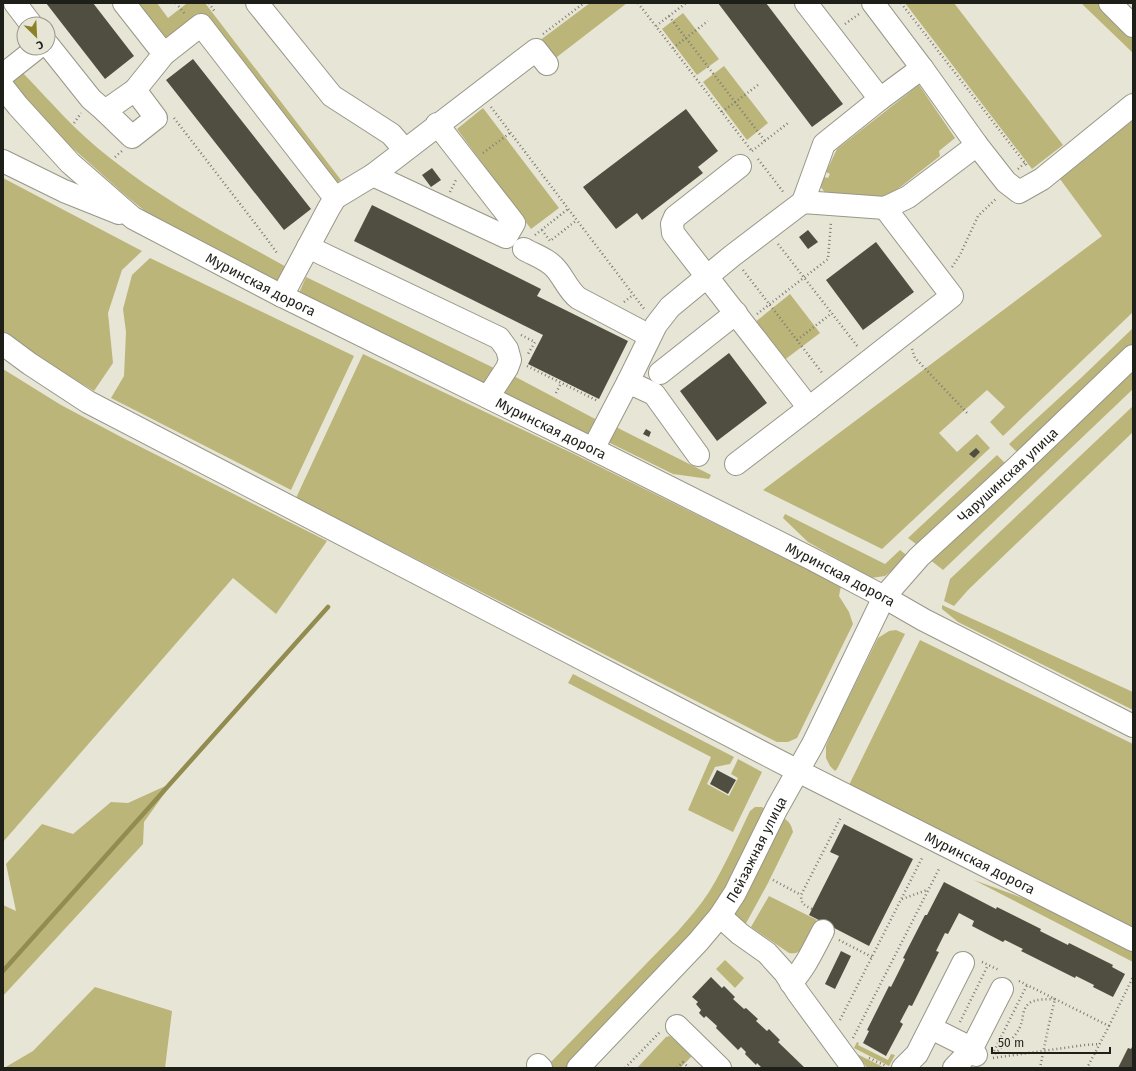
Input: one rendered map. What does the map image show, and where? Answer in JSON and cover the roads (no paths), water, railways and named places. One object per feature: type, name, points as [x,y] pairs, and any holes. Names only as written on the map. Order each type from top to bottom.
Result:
[{"type":"street","points":[[15,3],[25,16]]},
{"type":"street","points":[[124,3],[164,54]]},
{"type":"street","points":[[257,3],[332,96],[391,134],[405,150]]},
{"type":"street","points":[[806,3],[880,100]]},
{"type":"street","points":[[873,3],[977,145],[1006,182],[1019,192],[1042,178],[1133,105]]},
{"type":"street","points":[[1110,3],[1133,26]]},
{"type":"street","points":[[105,111],[135,90],[164,54],[201,25],[335,198]]},
{"type":"street","points":[[282,296],[335,198],[373,175],[437,124],[536,50],[547,64]]},
{"type":"street","points":[[56,55],[91,99],[132,137],[156,118],[135,90]]},
{"type":"street","points":[[3,75],[27,56]]},
{"type":"street","points":[[593,449],[653,330],[670,307],[707,276],[799,205],[824,144],[922,68]]},
{"type":"street","name":"Муринская дорога","points":[[3,87],[18,106],[70,163],[133,218],[282,296],[812,559],[884,596],[924,620],[1133,726]]},
{"type":"street","points":[[373,175],[506,237],[514,223],[437,124]]},
{"type":"street","points":[[799,205],[885,208],[908,196],[977,145]]},
{"type":"street","points":[[746,158],[675,217],[672,224],[673,233],[707,276],[746,313],[809,408]]},
{"type":"street","points":[[3,161],[64,191],[133,218]]},
{"type":"street","points":[[736,464],[952,296],[885,208]]},
{"type":"street","points":[[308,247],[500,338],[507,350],[510,360],[507,368],[488,397]]},
{"type":"street","points":[[524,249],[549,262],[555,268],[572,293],[578,298],[653,330]]},
{"type":"street","points":[[660,373],[746,313]]},
{"type":"street","name":"Муринская дорога","points":[[3,344],[30,364],[88,402],[798,771],[1133,940]]},
{"type":"street","name":"Чарушинская улица","points":[[884,596],[919,558],[1133,356]]},
{"type":"street","points":[[628,382],[654,394],[698,455]]},
{"type":"street","name":"Пейзажная улица","points":[[578,1068],[698,942],[720,916],[734,893],[777,808],[813,744],[884,596]]},
{"type":"street","points":[[720,916],[740,934],[766,953],[785,973],[791,983],[841,1039],[853,1068]]},
{"type":"street","points":[[791,983],[806,964],[823,931]]},
{"type":"street","points":[[903,1068],[917,1054],[963,963]]},
{"type":"street","points":[[954,1068],[979,1055],[1006,980]]},
{"type":"street","points":[[670,1027],[720,1068]]},
{"type":"street","points":[[931,1028],[961,1043],[979,1055]]},
{"type":"waterway","points":[[3,971],[328,607]]}]
